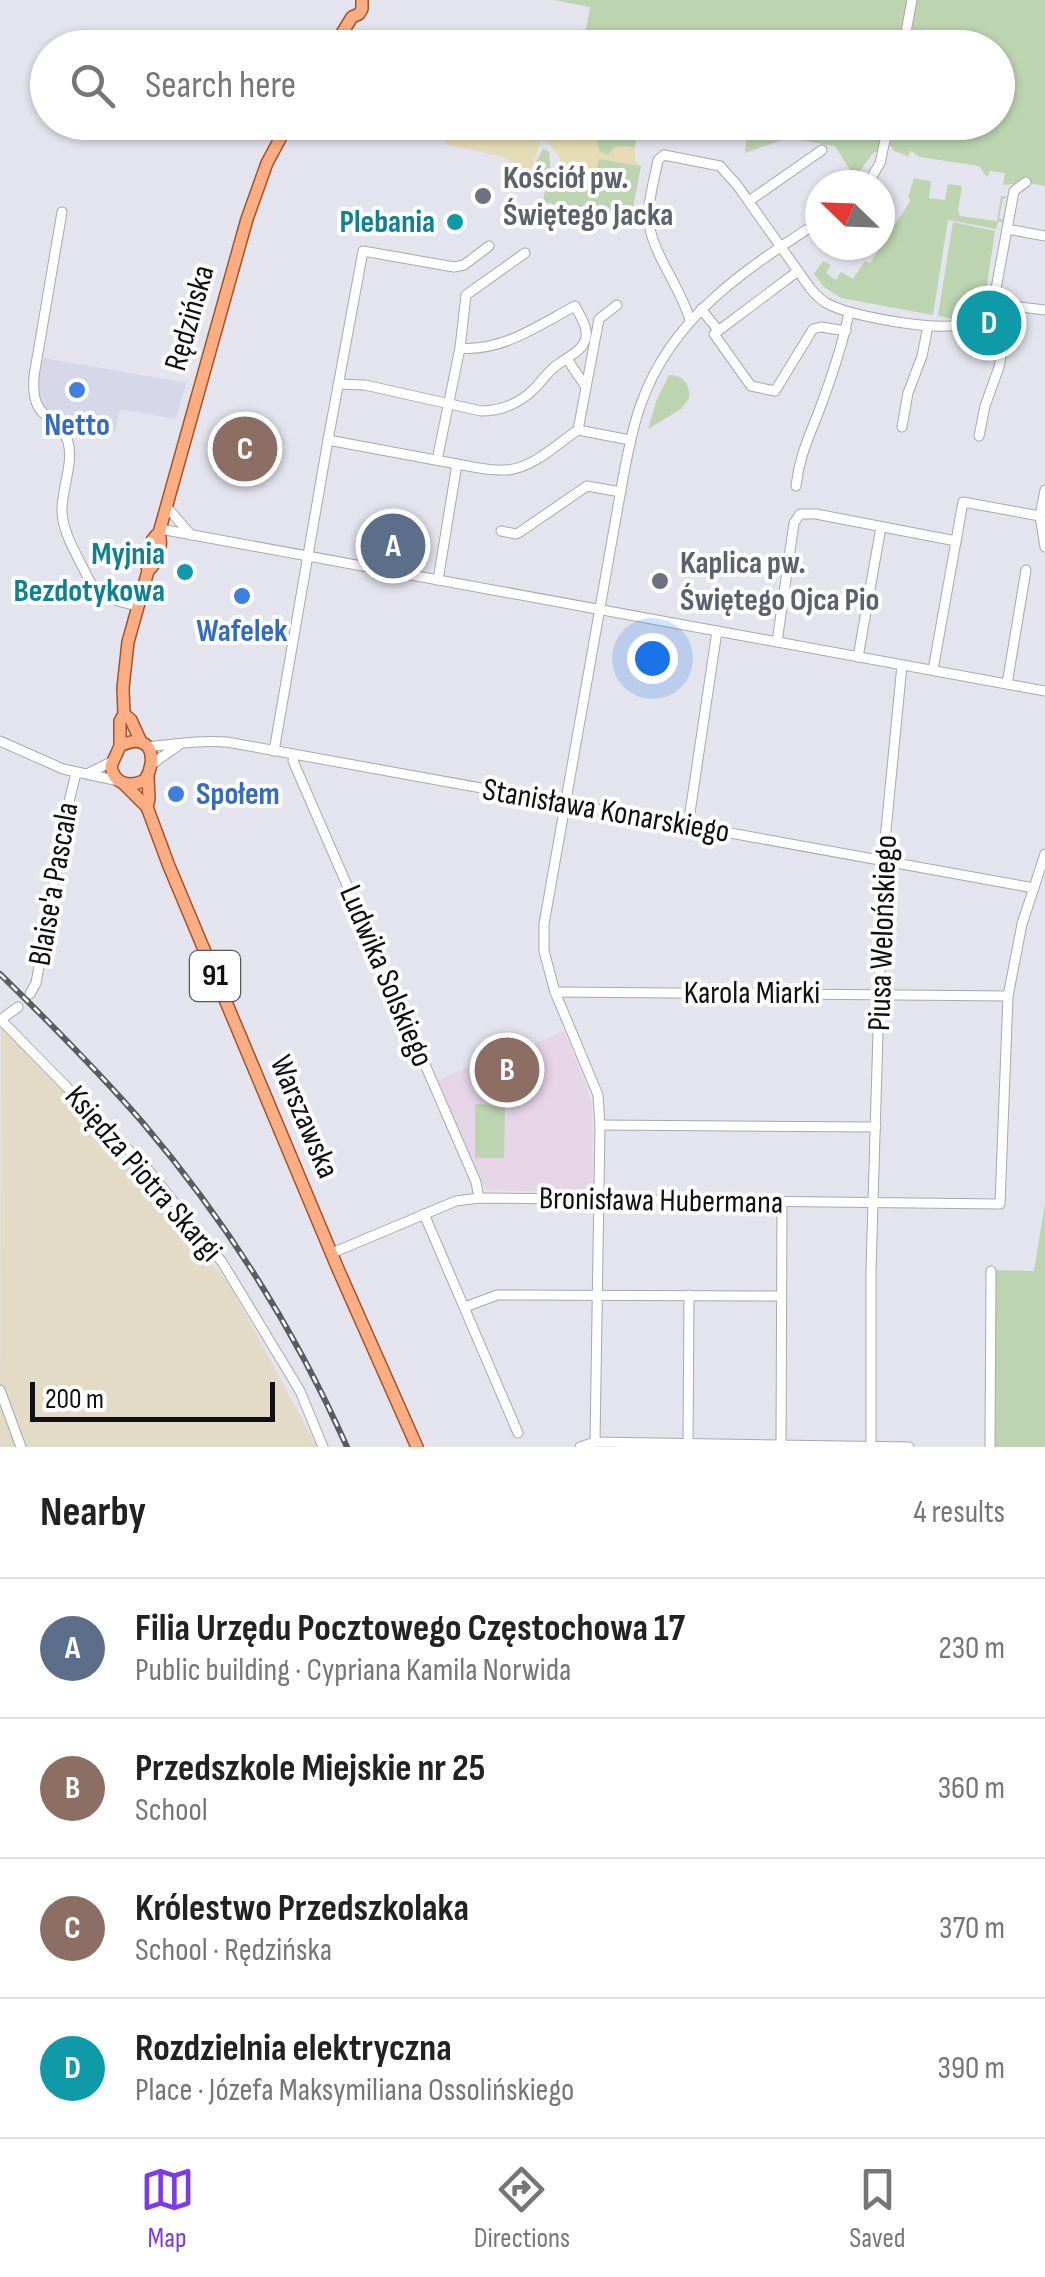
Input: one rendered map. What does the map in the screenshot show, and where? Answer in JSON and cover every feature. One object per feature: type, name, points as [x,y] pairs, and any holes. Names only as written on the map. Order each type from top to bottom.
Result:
[{"type":"main road","points":[[344,30],[352,17],[352,7],[361,1]]},
{"type":"main road","name":"Rędzińska","points":[[159,531],[247,218],[279,140]]},
{"type":"main road","points":[[113,761],[120,746],[120,721],[124,714],[125,664],[148,571],[154,566],[162,542],[159,531]]},
{"type":"main road","name":"91","points":[[124,714],[152,754],[150,770]]},
{"type":"main road","points":[[120,746],[129,742],[144,744]]},
{"type":"main road","name":"91","points":[[113,761],[112,770],[122,783]]},
{"type":"main road","points":[[122,783],[140,783],[150,770]]},
{"type":"main road","name":"Warszawska","points":[[147,807],[150,770]]},
{"type":"main road","name":"Warszawska","points":[[122,783],[147,807],[416,1447]]},
{"type":"street","points":[[906,30],[912,0]]},
{"type":"street","points":[[875,170],[885,140]]},
{"type":"street","points":[[748,201],[822,150]]},
{"type":"street","points":[[690,320],[682,294],[658,254],[648,220],[658,160],[664,155],[720,166],[798,272],[820,299],[831,306],[949,327],[966,323],[993,305],[1045,310]]},
{"type":"street","points":[[993,305],[1014,190],[1026,182]]},
{"type":"street","points":[[62,212],[34,376],[34,400],[40,412],[67,439],[62,517],[92,586],[106,597],[138,606]]},
{"type":"street","points":[[1007,229],[1045,236]]},
{"type":"street","points":[[595,1442],[598,1096],[555,992],[544,951],[544,924],[564,804],[630,440],[648,386],[667,351],[701,309],[724,288],[805,231]]},
{"type":"street","points":[[274,751],[363,251],[454,267],[464,265],[490,246]]},
{"type":"street","points":[[437,460],[460,348],[466,295],[526,253]]},
{"type":"street","points":[[798,272],[714,334],[748,382],[759,389],[777,389],[813,329],[846,331]]},
{"type":"street","points":[[578,430],[599,318],[616,305]]},
{"type":"street","points":[[980,436],[1011,305]]},
{"type":"street","points":[[338,384],[365,385],[481,412],[508,408],[532,392],[556,364],[580,348],[586,331],[575,306],[508,342],[460,348]]},
{"type":"street","points":[[701,309],[718,330]]},
{"type":"street","points":[[796,486],[799,460],[850,312]]},
{"type":"street","points":[[902,427],[928,326]]},
{"type":"street","points":[[567,358],[586,387]]},
{"type":"street","points":[[328,440],[511,470],[525,466],[578,430],[630,440]]},
{"type":"street","points":[[438,580],[457,464]]},
{"type":"street","points":[[501,531],[520,532],[587,486],[620,492]]},
{"type":"street","points":[[1045,490],[1040,516],[1045,547]]},
{"type":"street","points":[[933,670],[963,502],[1040,516]]},
{"type":"street","points":[[166,506],[191,535]]},
{"type":"street","points":[[777,642],[794,524],[800,514],[956,542]]},
{"type":"street","points":[[858,656],[880,528]]},
{"type":"street","points":[[159,531],[1045,691]]},
{"type":"street","points":[[1007,684],[1026,570]]},
{"type":"street","points":[[688,826],[717,631]]},
{"type":"street","name":"Piusa Welońskiego","points":[[871,1446],[872,1202],[883,861],[902,664]]},
{"type":"street","points":[[0,741],[91,777],[122,783]]},
{"type":"street","name":"Stanisława Konarskiego","points":[[144,744],[216,741],[1034,888]]},
{"type":"street","points":[[150,770],[179,745]]},
{"type":"street","name":"Ludwika Solskiego","points":[[294,754],[476,1182],[479,1198]]},
{"type":"street","points":[[82,773],[113,761]]},
{"type":"street","name":"Blaise'a Pascala","points":[[30,994],[36,983],[67,810],[82,773]]},
{"type":"street","points":[[1008,996],[1018,942],[1045,854]]},
{"type":"street","name":"Karola Miarki","points":[[555,992],[1008,996]]},
{"type":"street","name":"Bronisława Hubermana","points":[[332,1253],[456,1201],[479,1198],[1000,1204],[1008,996]]},
{"type":"street","name":"Blaise'a Pascala","points":[[1,1020],[18,1006]]},
{"type":"street","name":"Księdza Piotra Skargi","points":[[1,1020],[149,1171],[222,1262],[300,1392],[323,1447]]},
{"type":"street","points":[[600,1125],[876,1126]]},
{"type":"street","points":[[780,1445],[782,1203]]},
{"type":"street","points":[[424,1214],[518,1433]]},
{"type":"street","points":[[990,1271],[990,1447]]},
{"type":"street","points":[[466,1307],[496,1295],[781,1296]]},
{"type":"street","points":[[688,1444],[689,1295]]},
{"type":"street","points":[[0,1390],[21,1447]]},
{"type":"street","points":[[580,1447],[595,1442],[909,1447]]},
{"type":"shaded area","points":[[44,358],[186,383],[176,419],[120,409],[115,432],[63,426],[43,410],[36,386]]},
{"type":"shaded area","points":[[1,1025],[56,1076],[229,1284],[317,1447],[0,1447]]},
{"type":"shaded area","points":[[564,1031],[592,1106],[593,1190],[486,1190],[438,1080]]},
{"type":"green space","points":[[554,0],[1045,0],[1045,186],[1003,185],[1005,173],[990,171],[987,177],[979,166],[920,157],[911,151],[908,156],[894,151],[890,145],[891,140],[1015,140],[1015,30],[586,30],[590,7]]},
{"type":"green space","points":[[597,140],[636,140],[635,147],[616,146],[608,155],[599,152]]},
{"type":"green space","points":[[746,140],[782,140],[745,153]]},
{"type":"green space","points":[[800,140],[881,140],[879,151],[861,170],[850,170],[835,146]]},
{"type":"green space","points":[[543,149],[549,151],[551,175],[564,177],[567,167],[599,158],[641,166],[633,207],[621,216],[543,202],[547,181],[533,178]]},
{"type":"green space","points":[[914,178],[931,181],[929,198],[945,200],[948,184],[962,186],[960,216],[997,221],[1001,196],[1009,197],[1003,199],[999,218],[1005,222],[998,222],[996,229],[948,220],[933,315],[841,298],[824,287],[814,274],[823,261],[831,265],[826,273],[836,280],[841,272],[853,279],[865,261],[895,260],[895,225],[911,200],[908,198]]},
{"type":"green space","points":[[953,222],[995,231],[985,298],[979,295],[970,302],[970,315],[960,320],[938,316]]},
{"type":"green space","points":[[669,375],[685,381],[689,398],[681,409],[648,429],[657,399]]},
{"type":"green space","points":[[475,1104],[505,1105],[504,1158],[475,1158]]},
{"type":"green space","points":[[1045,1203],[1045,1447],[993,1447],[994,1270],[1034,1271]]},
{"type":"sand","points":[[445,140],[541,140],[530,174],[504,157],[445,144]]},
{"type":"sand","points":[[541,140],[597,140],[600,152],[608,155],[616,146],[635,147],[635,161],[641,166],[599,159],[596,172],[568,167],[565,177],[560,176],[560,158],[547,141]]},
{"type":"railway","points":[[0,974],[126,1104],[203,1199],[281,1319],[347,1447]]},
{"type":"place","name":"Kościół pw. Świętego Jacka","points":[[483,196]]},
{"type":"place","name":"Plebania","points":[[455,222]]},
{"type":"place","name":"Rozdzielnia elektryczna","points":[[989,323]]},
{"type":"place","name":"Netto","points":[[77,390]]},
{"type":"place","name":"Królestwo Przedszkolaka","points":[[245,449]]},
{"type":"place","name":"Filia Urzędu Pocztowego Częstochowa 17","points":[[393,546]]},
{"type":"place","name":"Myjnia Bezdotykowa","points":[[185,572]]},
{"type":"place","name":"Kaplica pw. Świętego Ojca Pio","points":[[660,581]]},
{"type":"place","name":"Wafelek","points":[[242,596]]},
{"type":"place","name":"Społem","points":[[176,794]]},
{"type":"place","name":"Przedszkole Miejskie nr 25","points":[[507,1070]]}]
